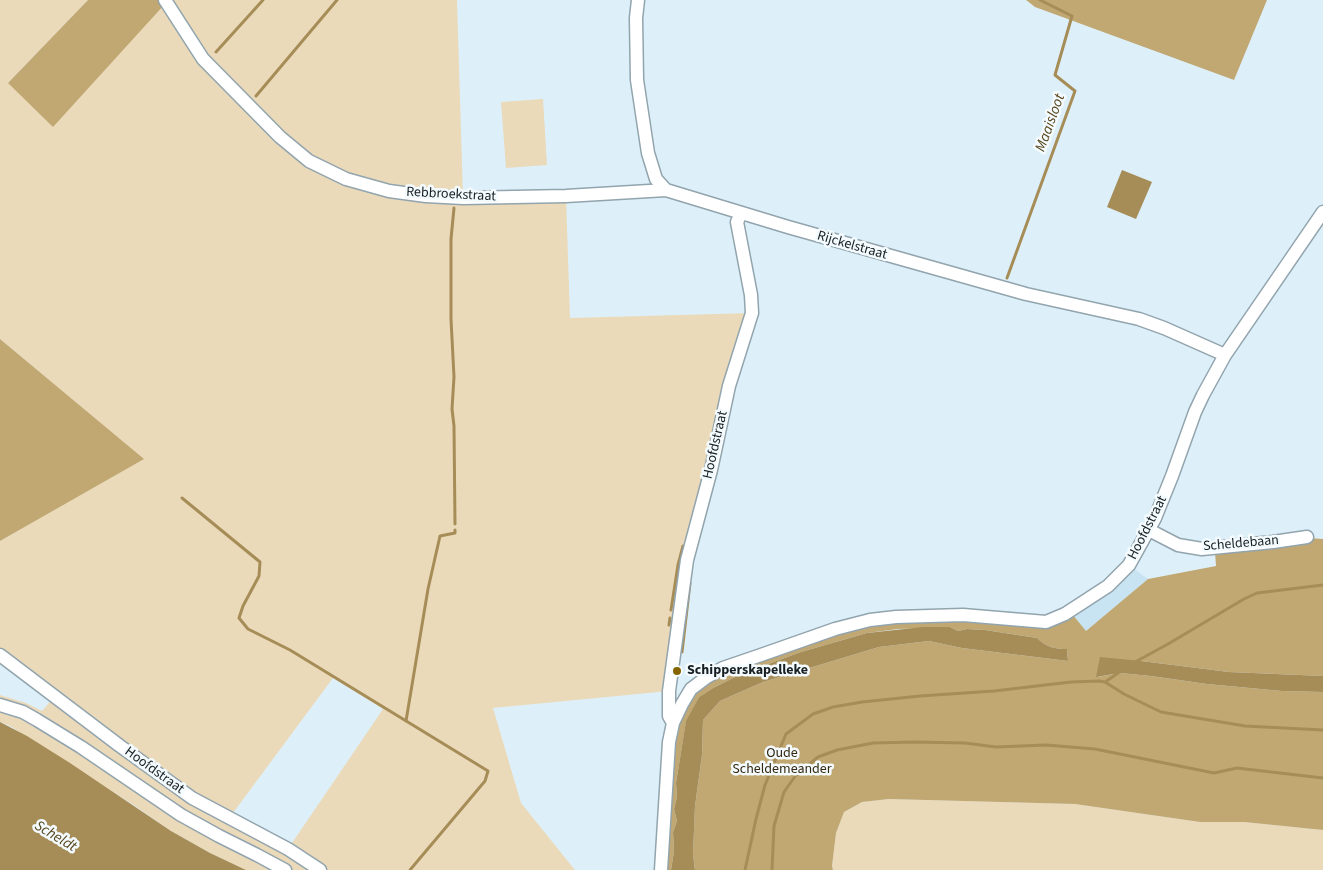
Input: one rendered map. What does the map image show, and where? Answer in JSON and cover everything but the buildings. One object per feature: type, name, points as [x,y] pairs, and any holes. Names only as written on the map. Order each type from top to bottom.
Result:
[{"type":"street","name":"Rebbroekstraat","points":[[165,0],[204,59],[280,137],[309,161],[346,179],[389,191],[426,196],[470,198],[566,196],[666,190]]},
{"type":"street","points":[[638,0],[636,18],[637,80],[646,144],[656,179],[666,190]]},
{"type":"street","name":"Rijckelstraat","points":[[666,190],[741,214],[1026,294],[1139,319],[1164,328],[1225,356]]},
{"type":"street","name":"Hoofdstraat","points":[[661,870],[669,742],[673,723],[692,689],[708,677],[723,668],[835,629],[870,620],[913,616],[963,615],[1046,622],[1065,614],[1108,586],[1129,565],[1162,504],[1202,395],[1225,356],[1323,212]]},
{"type":"street","name":"Hoofdstraat","points":[[673,723],[669,716],[669,691],[687,560],[711,470],[729,386],[752,312],[751,295],[737,222],[741,214]]},
{"type":"street","name":"Scheldebaan","points":[[1148,530],[1178,545],[1202,549],[1307,537]]},
{"type":"street","name":"Hoofdstraat","points":[[0,655],[192,798],[288,849],[320,870]]},
{"type":"street","points":[[670,680],[692,689]]},
{"type":"street","name":"Hoofdstraat","points":[[0,705],[22,712],[37,720],[81,747],[181,815],[284,870]]},
{"type":"shaded area","points":[[0,0],[88,0],[8,83],[168,0],[457,0],[463,197],[566,196],[570,318],[752,313],[701,506],[669,691],[493,708],[521,803],[575,870],[322,870],[290,846],[383,709],[333,678],[230,817],[318,870],[246,870],[210,853],[171,831],[10,726],[0,722],[0,695],[26,703],[42,711],[54,697],[0,655],[0,541],[143,459],[0,339]]},
{"type":"shaded area","points":[[543,99],[547,165],[506,168],[501,102]]},
{"type":"shaded area","points":[[1129,565],[1148,579],[1086,631],[1073,615]]},
{"type":"shaded area","points":[[889,799],[1075,804],[1200,822],[1244,822],[1323,830],[1323,870],[833,870],[836,833],[844,812],[862,802]]},
{"type":"green space","points":[[88,0],[161,0],[164,5],[53,127],[8,83]]},
{"type":"green space","points":[[1026,0],[1267,0],[1234,80],[1035,7]]},
{"type":"green space","points":[[0,339],[144,459],[0,541]]},
{"type":"green space","name":"Oude Scheldemeander","points":[[1308,538],[1323,539],[1323,676],[1229,672],[1141,661],[1097,677],[1120,673],[1207,684],[1282,691],[1323,692],[1323,830],[1244,822],[1200,822],[1075,804],[889,799],[862,802],[844,812],[836,833],[833,870],[695,870],[693,855],[695,806],[702,755],[703,720],[720,701],[763,682],[879,647],[929,641],[962,648],[1068,661],[1067,649],[1051,647],[1037,638],[985,630],[967,629],[958,631],[950,627],[898,629],[867,633],[801,652],[741,674],[699,697],[686,722],[676,783],[677,797],[674,809],[677,821],[673,832],[674,851],[671,870],[661,870],[669,742],[698,683],[870,620],[977,620],[1073,615],[1086,631],[1148,579],[1216,566],[1215,552]]},
{"type":"water","points":[[1122,170],[1152,182],[1136,219],[1107,207]]},
{"type":"water","points":[[923,627],[950,627],[958,631],[967,629],[985,630],[1037,638],[1051,647],[1067,649],[1068,661],[962,648],[929,641],[879,647],[763,682],[720,701],[703,720],[702,755],[695,806],[693,855],[695,870],[671,870],[674,851],[673,832],[677,821],[674,809],[677,797],[676,783],[686,721],[699,697],[741,674],[801,652],[867,633]]},
{"type":"water","points":[[1100,657],[1229,672],[1323,676],[1323,692],[1282,691],[1207,684],[1120,673],[1096,677]]},
{"type":"water","name":"Scheldt","points":[[0,722],[27,736],[70,763],[171,831],[210,853],[246,870],[0,870]]},
{"type":"waterway","points":[[216,52],[263,0]]},
{"type":"waterway","points":[[256,96],[337,0]]},
{"type":"waterway","name":"Maaisloot","points":[[1007,278],[1075,91],[1055,75],[1072,16],[1040,0]]},
{"type":"waterway","points":[[454,208],[451,239],[451,319],[454,377],[452,409],[454,426],[455,524]]},
{"type":"waterway","points":[[182,498],[260,562],[259,576],[243,606],[239,618],[248,629],[290,650],[488,771],[485,781],[410,870]]},
{"type":"waterway","points":[[406,721],[428,589],[440,536],[455,533],[455,530]]},
{"type":"waterway","points":[[671,610],[683,546]]},
{"type":"waterway","points":[[682,652],[690,583]]},
{"type":"waterway","points":[[1135,662],[1257,593],[1323,585]]},
{"type":"waterway","points":[[669,625],[670,618]]},
{"type":"waterway","points":[[1105,682],[1121,671]]},
{"type":"waterway","points":[[745,870],[765,785],[786,734],[813,714],[833,707],[920,696],[1099,681],[1105,682],[1124,694],[1161,712],[1245,726],[1323,730]]},
{"type":"waterway","points":[[772,870],[774,826],[784,792],[796,775],[818,757],[837,750],[873,743],[965,743],[996,747],[1046,745],[1095,749],[1214,773],[1237,768],[1323,778]]},
{"type":"place","name":"Schipperskapelleke","points":[[677,671]]}]
